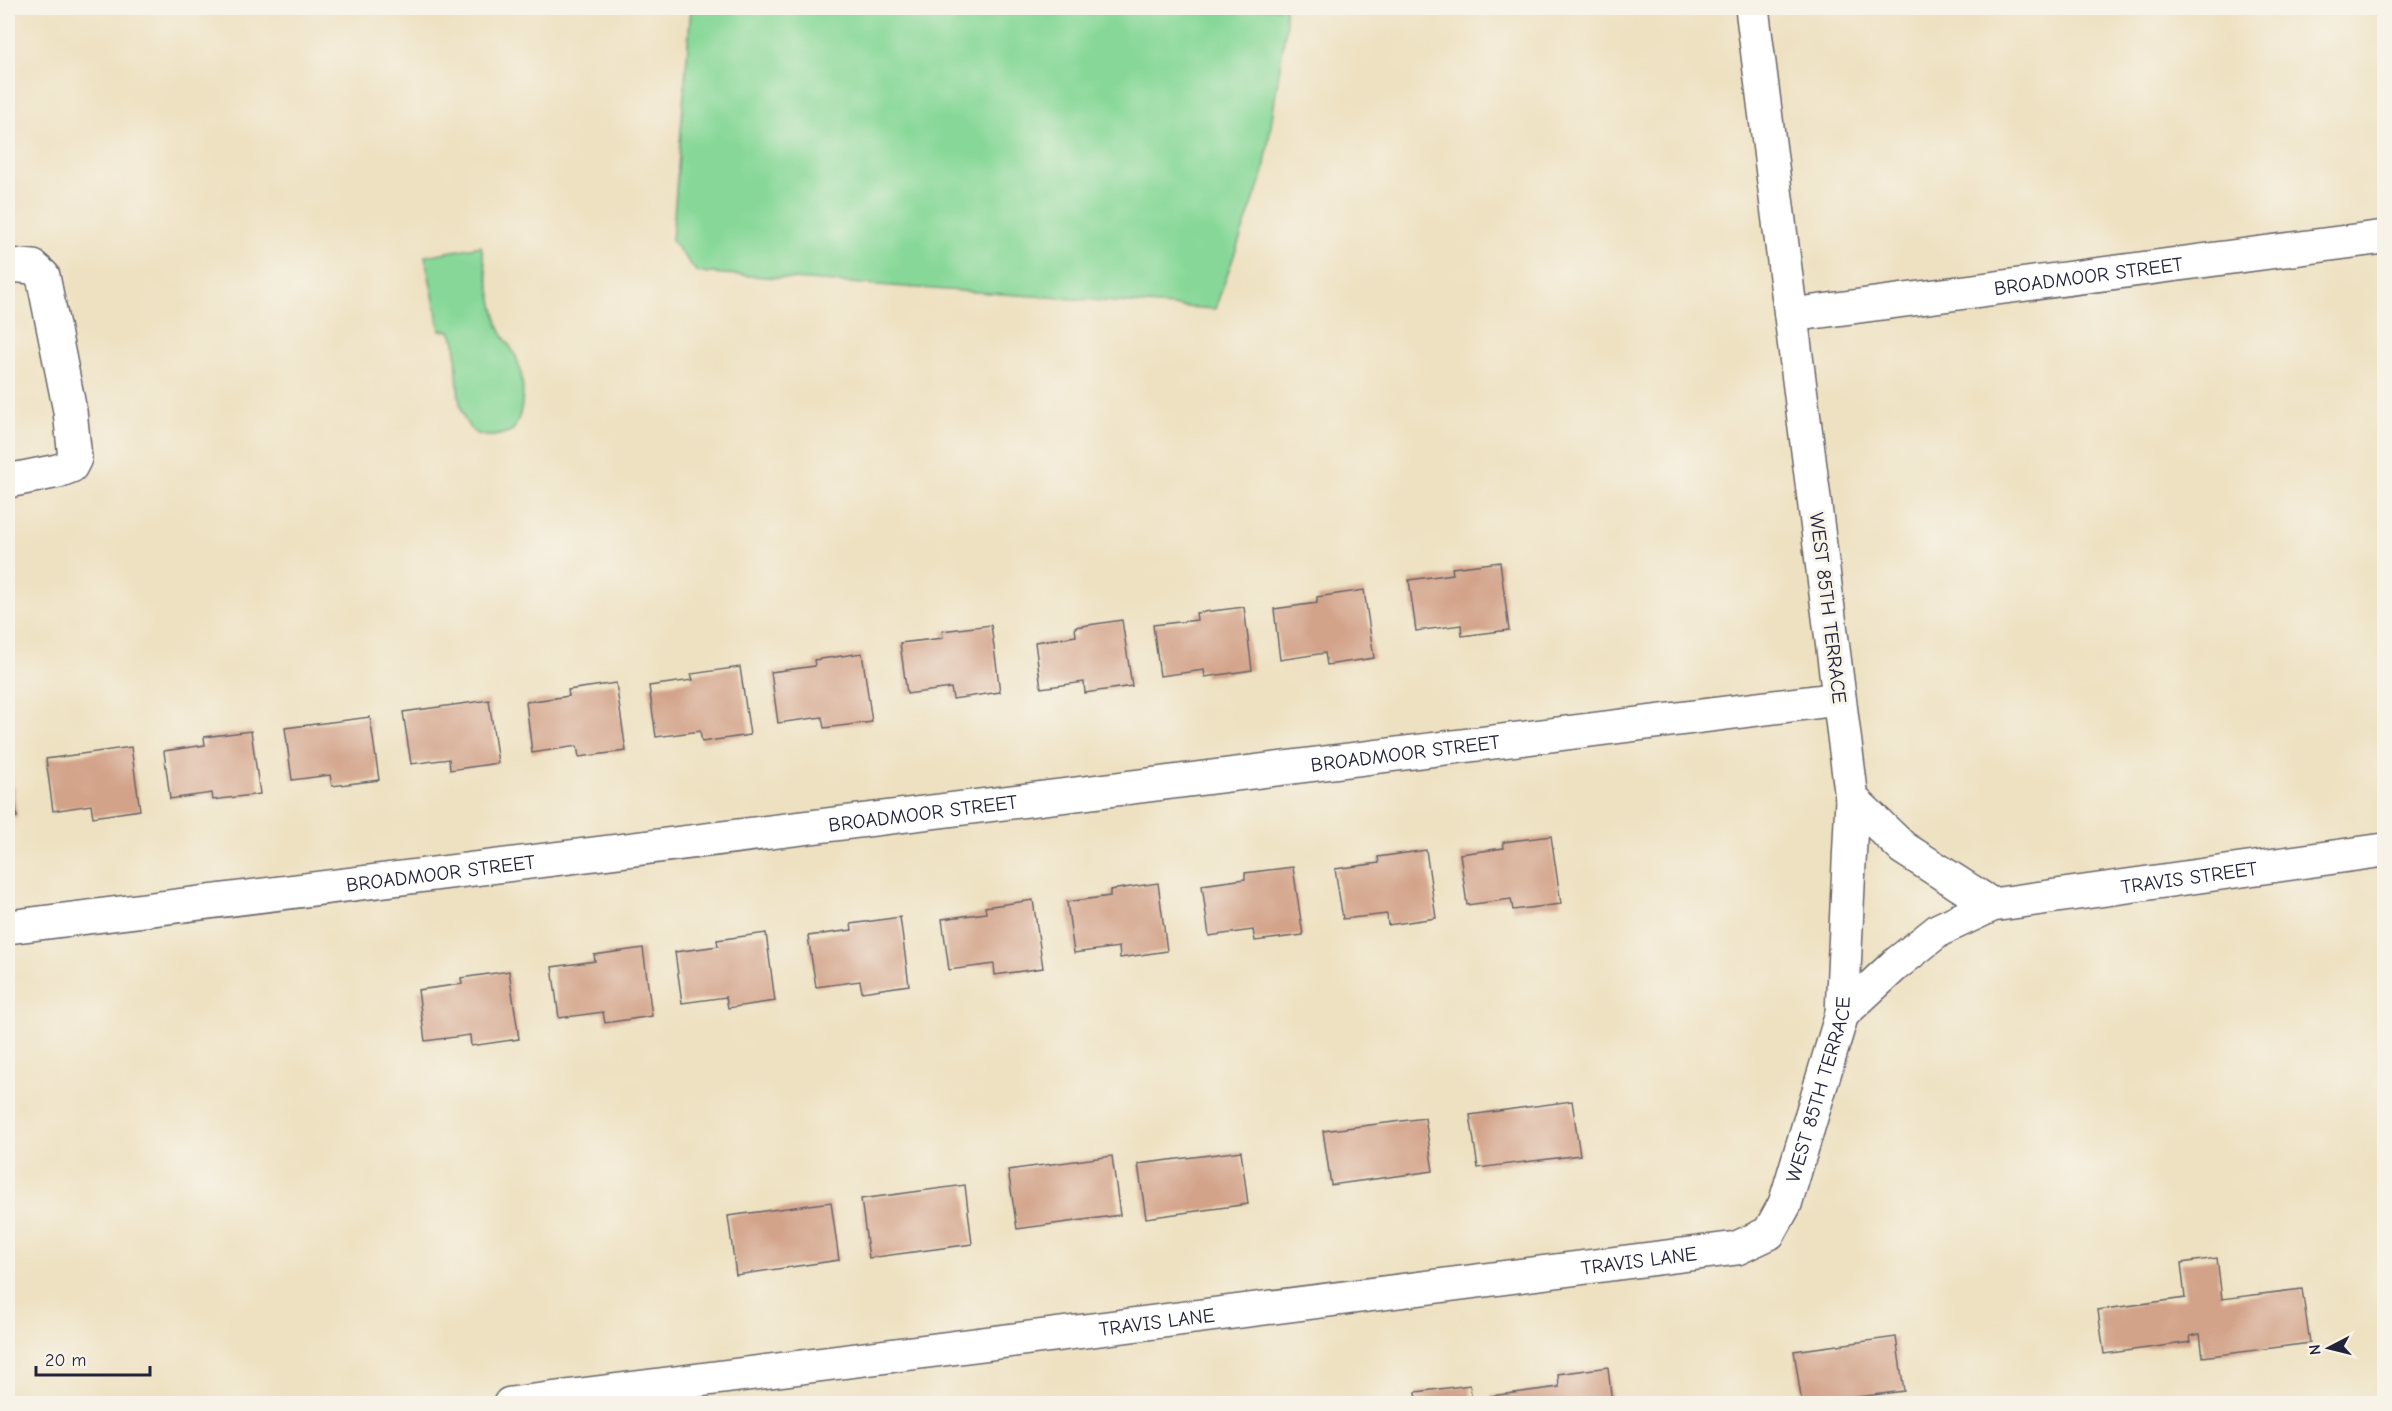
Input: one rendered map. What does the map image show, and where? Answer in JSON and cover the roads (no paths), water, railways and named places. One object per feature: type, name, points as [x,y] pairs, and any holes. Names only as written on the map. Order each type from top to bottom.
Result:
[{"type":"street","name":"WEST 85TH TERRACE","points":[[1752,8],[1852,799],[1842,1014],[1785,1204]]},
{"type":"street","name":"BROADMOOR STREET","points":[[1791,315],[2385,237]]},
{"type":"street","points":[[8,265],[33,267],[43,276],[70,411],[75,458],[70,466],[58,471],[8,481]]},
{"type":"street","name":"BROADMOOR STREET","points":[[8,927],[1839,699]]},
{"type":"street","points":[[1852,799],[1903,848],[1992,905]]},
{"type":"street","name":"TRAVIS STREET","points":[[1842,1014],[1895,964],[1939,930],[1992,905],[2385,850]]},
{"type":"street","name":"TRAVIS LANE","points":[[510,1404],[1737,1248],[1769,1233],[1785,1204]]}]
